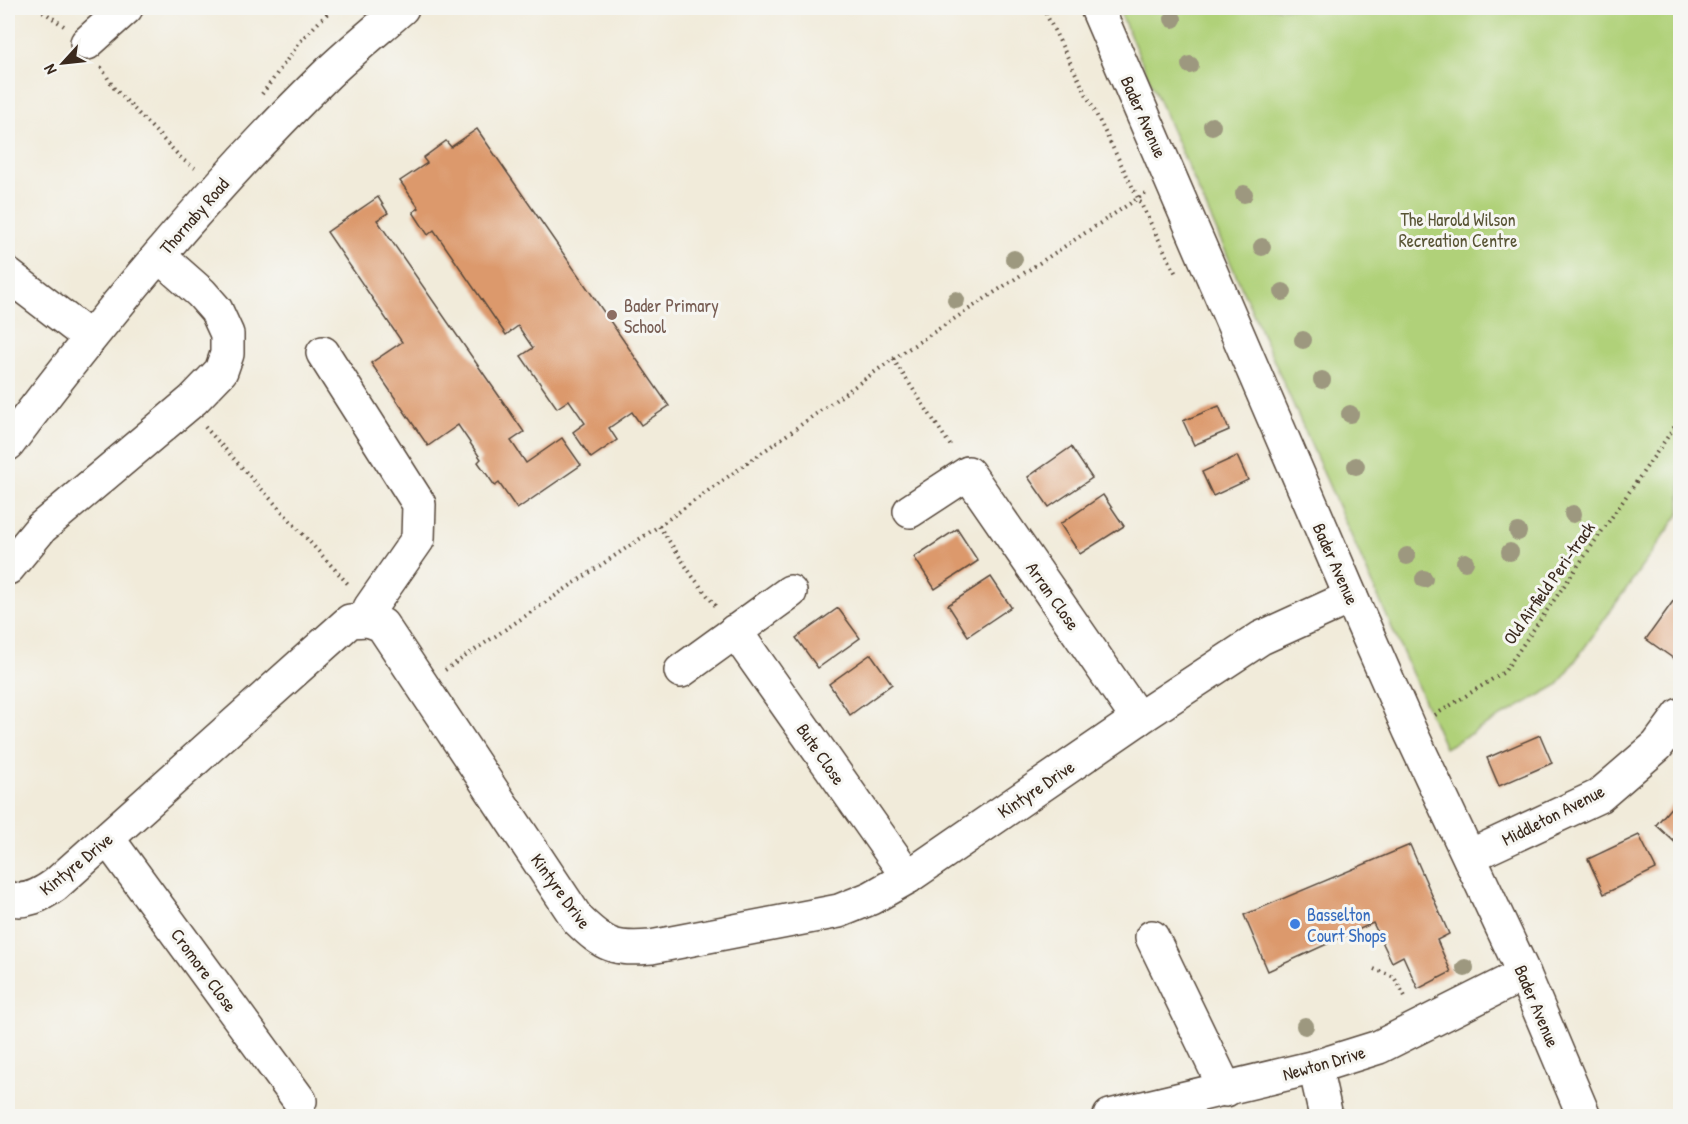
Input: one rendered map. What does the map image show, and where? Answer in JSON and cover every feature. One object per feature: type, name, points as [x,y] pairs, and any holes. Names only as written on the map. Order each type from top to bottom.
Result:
[{"type":"street","points":[[87,43],[126,8]]},
{"type":"street","name":"Thornaby Road","points":[[8,444],[89,337],[219,185],[327,73],[402,8]]},
{"type":"street","name":"Bader Avenue","points":[[1097,8],[1351,597],[1410,731],[1524,974],[1584,1116]]},
{"type":"street","points":[[8,567],[41,528],[186,406],[208,386],[220,371],[227,354],[227,334],[216,310],[201,293],[159,256]]},
{"type":"street","points":[[8,274],[89,337]]},
{"type":"street","points":[[323,353],[419,504],[418,539],[369,614]]},
{"type":"street","points":[[910,511],[968,472]]},
{"type":"street","name":"Arran Close","points":[[968,472],[1138,719]]},
{"type":"street","points":[[681,671],[790,592]]},
{"type":"street","name":"Kintyre Drive","points":[[8,898],[15,900],[38,897],[55,885],[350,621],[369,614],[382,625],[423,684],[578,920],[596,937],[612,946],[630,949],[839,911],[872,898],[908,877],[1138,719],[1261,638],[1351,597]]},
{"type":"street","name":"Bute Close","points":[[735,631],[908,877]]},
{"type":"street","name":"Middleton Avenue","points":[[1470,856],[1599,796],[1657,746],[1680,715]]},
{"type":"street","name":"Cromore Close","points":[[108,839],[300,1101]]},
{"type":"street","points":[[1152,937],[1226,1090]]},
{"type":"street","name":"Newton Drive","points":[[1110,1116],[1226,1090],[1315,1067],[1379,1047],[1524,974]]},
{"type":"street","points":[[1315,1067],[1326,1116]]},
{"type":"path","points":[[38,8],[87,43],[114,88],[183,160],[219,185]]},
{"type":"path","points":[[423,684],[659,526],[893,359],[1171,177]]},
{"type":"path","points":[[893,359],[968,472]]},
{"type":"path","points":[[186,406],[369,614]]},
{"type":"path","name":"Old Airfield Peri-track","points":[[1410,731],[1504,672],[1680,419]]},
{"type":"path","points":[[659,526],[693,577],[735,631]]},
{"type":"path","points":[[1374,969],[1394,977],[1421,1026]]},
{"type":"green space","name":"The Harold Wilson Recreation Centre","points":[[1118,8],[1680,8],[1680,513],[1558,685],[1445,748]]},
{"type":"building","points":[[477,129],[669,406],[641,425],[632,412],[609,428],[617,440],[591,458],[573,432],[585,423],[569,400],[557,408],[521,356],[533,348],[518,326],[506,335],[434,230],[428,235],[413,212],[419,208],[400,181],[427,163],[423,158],[446,141],[451,147]]},
{"type":"building","points":[[378,197],[388,213],[377,220],[524,432],[511,441],[526,463],[562,438],[581,465],[517,509],[499,483],[495,486],[478,462],[481,459],[458,425],[428,446],[371,363],[402,342],[327,232]]},
{"type":"building","points":[[1219,406],[1229,430],[1194,445],[1183,421]]},
{"type":"building","points":[[1071,447],[1092,478],[1049,507],[1028,477]]},
{"type":"building","points":[[1237,456],[1248,480],[1213,496],[1202,472]]},
{"type":"building","points":[[1103,495],[1124,526],[1080,554],[1060,524]]},
{"type":"building","points":[[957,529],[978,561],[935,589],[914,557]]},
{"type":"building","points":[[991,577],[1011,607],[968,636],[948,605]]},
{"type":"building","points":[[1679,593],[1680,656],[1677,661],[1646,639]]},
{"type":"building","points":[[838,608],[860,638],[818,668],[796,638]]},
{"type":"building","points":[[871,654],[892,684],[850,715],[829,684]]},
{"type":"building","points":[[1540,735],[1552,763],[1499,786],[1487,758]]},
{"type":"building","points":[[1680,797],[1680,847],[1656,825]]},
{"type":"building","points":[[1639,835],[1656,869],[1604,894],[1588,859]]},
{"type":"building","points":[[1410,845],[1449,934],[1437,940],[1451,972],[1418,989],[1403,956],[1392,962],[1373,923],[1268,971],[1244,915]]},
{"type":"place","name":"Bader Primary School","points":[[612,315]]},
{"type":"place","name":"Basselton Court Shops","points":[[1295,924]]}]
